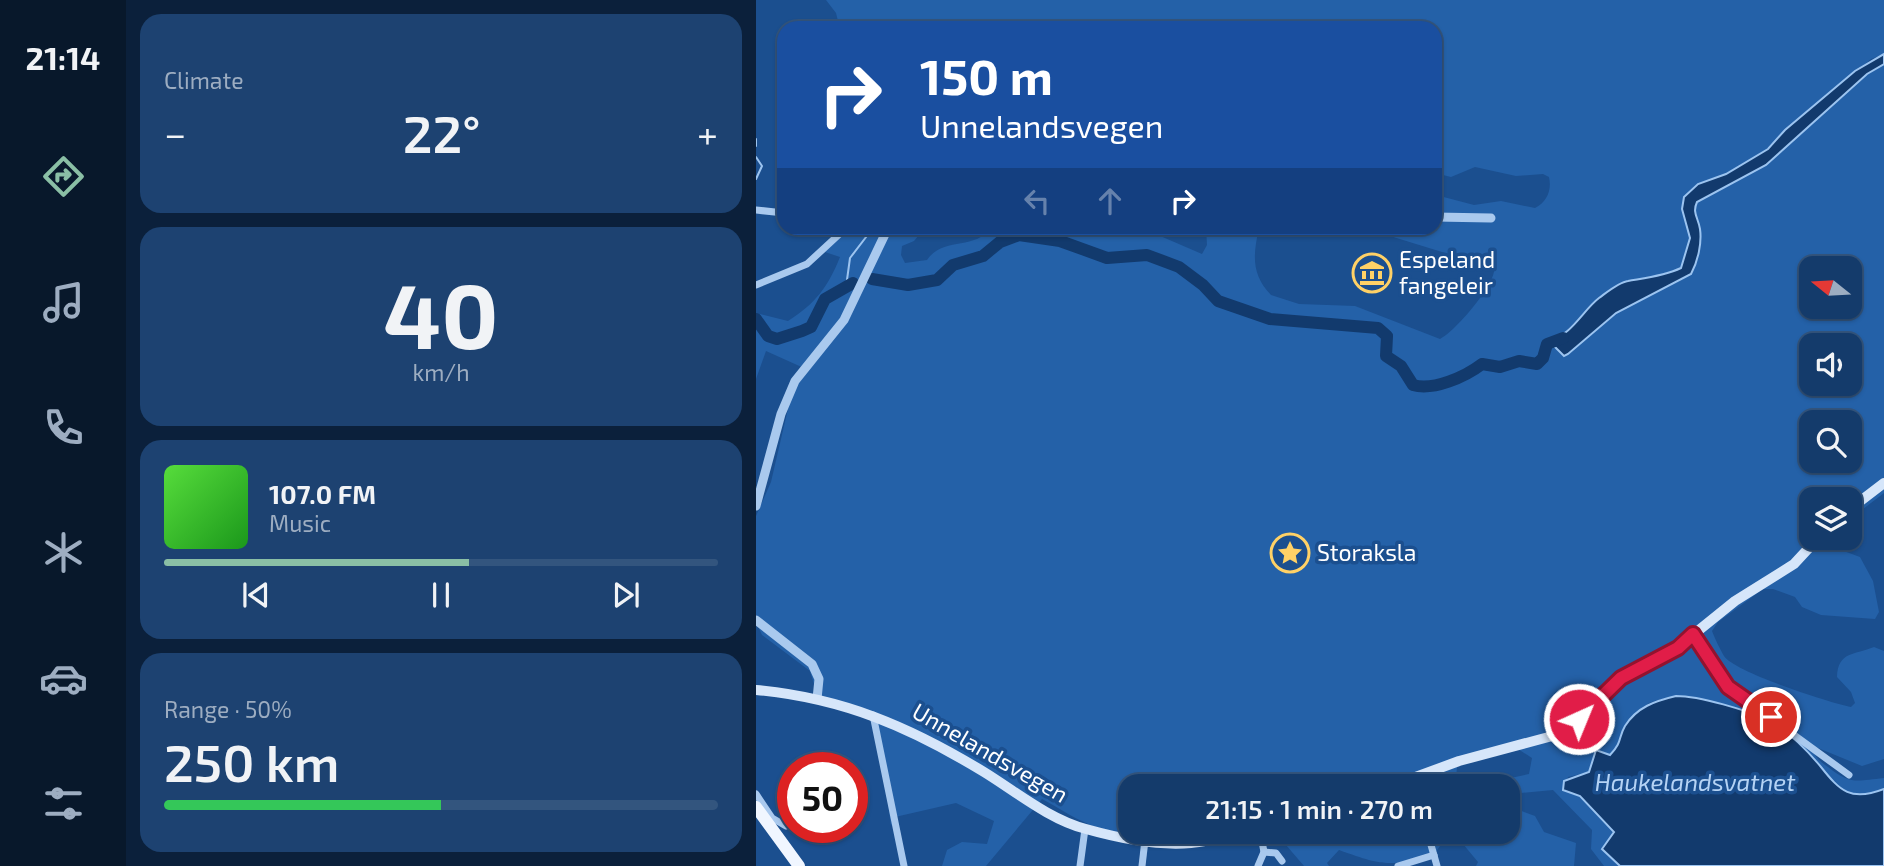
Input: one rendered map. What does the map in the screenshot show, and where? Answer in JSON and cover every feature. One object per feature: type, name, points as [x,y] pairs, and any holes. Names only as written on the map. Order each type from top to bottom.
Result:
[{"type":"main road","points":[[1862,500],[1884,483]]},
{"type":"main road","points":[[1430,774],[1458,761],[1556,734],[1579,719],[1621,678],[1678,648],[1735,601],[1794,564],[1807,550]]},
{"type":"main road","name":"Unnelandsvegen","points":[[756,690],[817,699],[873,714],[919,735],[1062,819],[1085,829],[1118,834]]},
{"type":"main road","points":[[756,807],[799,866]]},
{"type":"street","points":[[756,210],[777,212]]},
{"type":"street","points":[[1442,217],[1491,218]]},
{"type":"street","points":[[756,285],[807,264],[838,235]]},
{"type":"street","points":[[756,506],[781,414],[795,381],[844,320],[885,235]]},
{"type":"street","points":[[756,620],[812,664],[819,679],[817,699]]},
{"type":"street","points":[[1693,634],[1728,687],[1849,775]]},
{"type":"street","name":"Unnelandsvegen","points":[[873,714],[904,866]]},
{"type":"street","points":[[756,794],[777,822]]},
{"type":"street","name":"Unnelandsvegen","points":[[1080,866],[1085,829]]},
{"type":"street","points":[[1142,866],[1144,844]]},
{"type":"street","points":[[1258,866],[1264,852],[1262,844]]},
{"type":"street","points":[[1431,844],[1437,866]]},
{"type":"street","points":[[1264,852],[1276,853],[1282,861]]},
{"type":"street","points":[[1398,866],[1434,855]]},
{"type":"shaded area","points":[[826,0],[1884,0],[1884,54],[1871,59],[1813,106],[1768,149],[1726,174],[1695,186],[1682,208],[1690,238],[1681,268],[1641,281],[1629,281],[1601,296],[1566,331],[1550,342],[1564,355],[1616,313],[1691,274],[1694,211],[1697,202],[1766,165],[1867,74],[1884,64],[1884,493],[1862,510],[1862,487],[1799,487],[1799,550],[1841,550],[1860,557],[1873,581],[1879,612],[1875,619],[1821,615],[1802,607],[1795,597],[1773,589],[1763,589],[1718,622],[1712,631],[1724,656],[1731,663],[1763,678],[1851,707],[1855,703],[1851,692],[1837,677],[1841,662],[1849,655],[1874,647],[1884,651],[1884,759],[1862,766],[1818,748],[1814,751],[1821,762],[1848,779],[1860,781],[1884,778],[1884,789],[1863,793],[1842,791],[1791,737],[1761,718],[1742,710],[1700,699],[1661,699],[1639,710],[1610,755],[1596,750],[1589,772],[1568,777],[1563,790],[1580,796],[1615,833],[1620,866],[1604,866],[1591,849],[1592,830],[1553,790],[1520,793],[1520,776],[1529,774],[1532,758],[1518,749],[1458,759],[1456,774],[1118,774],[1118,832],[1082,821],[1042,799],[986,866],[942,866],[947,850],[962,842],[987,844],[994,821],[956,803],[895,817],[891,826],[877,718],[819,701],[810,671],[762,635],[756,622],[756,516],[771,482],[791,396],[806,369],[766,351],[756,379],[756,313],[788,321],[806,308],[831,277],[840,257],[822,251],[839,235],[919,235],[914,241],[902,246],[901,255],[905,263],[927,260],[941,248],[984,235],[1158,235],[1202,254],[1207,245],[1206,235],[1258,235],[1255,264],[1264,287],[1271,295],[1299,304],[1355,306],[1440,339],[1473,307],[1489,285],[1494,268],[1387,235],[1442,235],[1442,197],[1474,205],[1501,201],[1535,208],[1545,199],[1550,182],[1549,177],[1543,174],[1516,176],[1475,167],[1451,177],[1442,175],[1442,21],[838,21],[836,13]]},
{"type":"shaded area","points":[[1520,810],[1535,816],[1544,832],[1576,843],[1574,866],[1476,866],[1478,862],[1463,844],[1520,844]]},
{"type":"shaded area","points":[[1285,844],[1441,844],[1432,857],[1404,862],[1385,863],[1339,850],[1327,863],[1329,866],[1304,866]]},
{"type":"water","points":[[1884,54],[1884,64],[1867,74],[1766,165],[1697,202],[1695,212],[1700,240],[1691,274],[1616,313],[1564,356],[1550,342],[1549,339],[1563,334],[1576,323],[1599,298],[1624,282],[1681,268],[1690,238],[1682,209],[1684,197],[1698,184],[1726,174],[1768,149],[1785,130],[1855,71]]},
{"type":"water","name":"Haukelandsvatnet","points":[[1676,696],[1723,704],[1769,721],[1797,741],[1834,782],[1847,792],[1863,794],[1884,789],[1884,866],[1620,866],[1602,849],[1614,832],[1580,796],[1563,790],[1564,781],[1589,772],[1596,750],[1610,755],[1619,743],[1625,726],[1641,709]]},
{"type":"waterway","points":[[756,139],[756,146]]},
{"type":"waterway","points":[[756,157],[762,166],[756,179]]},
{"type":"waterway","points":[[846,287],[850,258],[868,235]]},
{"type":"waterway","points":[[872,279],[908,285],[937,280],[953,265],[983,256],[1000,242],[1019,235],[1060,241],[1107,258],[1147,255],[1179,267],[1203,285],[1218,301],[1270,319],[1378,328],[1387,336],[1386,356],[1401,366],[1413,385],[1421,386],[1449,382],[1482,364],[1500,367],[1519,361],[1537,364],[1543,358],[1547,344],[1563,338]]},
{"type":"waterway","points":[[756,319],[768,336],[777,339],[802,331],[811,327],[825,299],[853,283]]},
{"type":"place","name":"Espeland fangeleir","points":[[1372,273]]},
{"type":"place","name":"Storaksla","points":[[1290,553]]},
{"type":"route","points":[[1579,719],[1621,678],[1678,648],[1693,634],[1728,687],[1771,717]]}]
